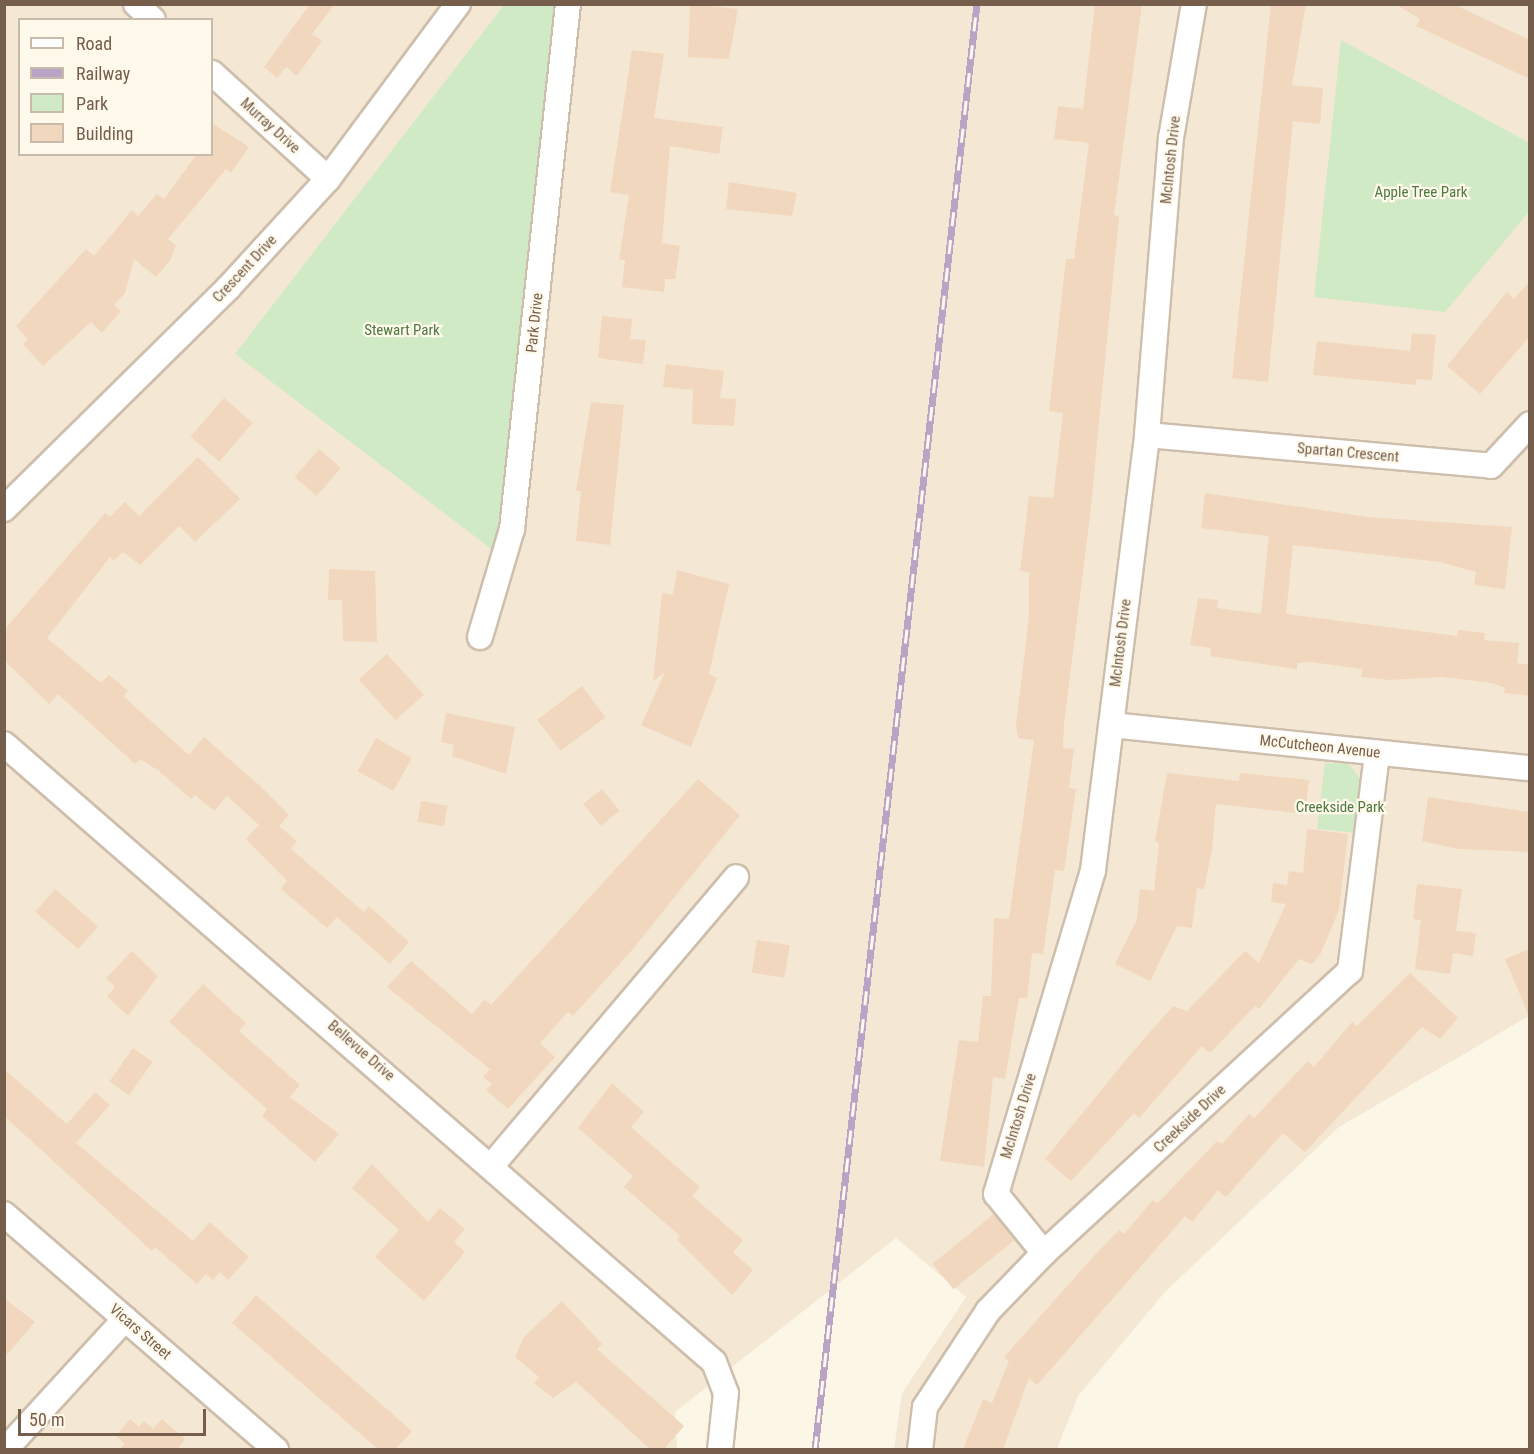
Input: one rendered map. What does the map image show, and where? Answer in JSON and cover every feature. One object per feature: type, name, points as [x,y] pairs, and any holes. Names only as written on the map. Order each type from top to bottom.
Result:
[{"type":"street","points":[[136,4],[151,18]]},
{"type":"street","name":"Crescent Drive","points":[[4,509],[228,288],[328,179],[459,4]]},
{"type":"street","name":"Park Drive","points":[[480,637],[512,529],[568,4]]},
{"type":"street","name":"McIntosh Drive","points":[[1044,1253],[996,1194],[1093,870],[1147,435],[1171,138],[1194,4]]},
{"type":"street","name":"Murray Drive","points":[[213,74],[328,179]]},
{"type":"street","name":"Spartan Crescent","points":[[1147,435],[1491,466],[1530,424]]},
{"type":"street","name":"McCutcheon Avenue","points":[[1111,725],[1530,768]]},
{"type":"street","name":"Bellevue Drive","points":[[4,744],[493,1164],[714,1362],[726,1393],[720,1449]]},
{"type":"street","name":"Creekside Drive","points":[[920,1449],[930,1398],[988,1311],[1044,1253],[1350,971],[1377,753]]},
{"type":"street","points":[[493,1164],[736,877]]},
{"type":"street","name":"Vicars Street","points":[[4,1214],[276,1449]]},
{"type":"street","points":[[5,1449],[126,1319]]},
{"type":"shaded area","points":[[5,5],[1529,5],[1529,1016],[1339,1127],[1165,1292],[1078,1396],[1057,1449],[894,1449],[902,1393],[966,1297],[896,1238],[675,1412],[677,1449],[5,1450]]},
{"type":"green space","name":"Stewart Park","points":[[504,5],[557,5],[498,554],[235,354]]},
{"type":"green space","name":"Apple Tree Park","points":[[1341,40],[1529,143],[1529,212],[1445,312],[1314,297]]},
{"type":"green space","name":"Creekside Park","points":[[1325,763],[1349,764],[1362,781],[1358,833],[1317,829]]},
{"type":"building","points":[[310,4],[335,4],[312,34],[322,41],[297,76],[286,67],[277,78],[264,67]]},
{"type":"building","points":[[690,4],[738,9],[729,59],[688,57]]},
{"type":"building","points":[[1095,4],[1142,4],[1114,215],[1119,216],[1090,516],[1064,724],[1063,748],[1074,749],[1069,788],[1076,789],[1064,871],[1055,870],[1043,954],[1032,953],[1027,998],[1019,998],[1005,1079],[993,1077],[984,1167],[940,1161],[959,1040],[978,1042],[983,996],[991,996],[994,918],[1009,919],[1034,740],[1018,738],[1016,725],[1029,616],[1029,572],[1020,571],[1029,496],[1053,498],[1063,413],[1049,411],[1066,259],[1074,259],[1089,143],[1054,139],[1058,106],[1083,109]]},
{"type":"building","points":[[1271,4],[1306,4],[1292,85],[1323,88],[1320,124],[1293,121],[1268,382],[1232,378]]},
{"type":"building","points":[[1395,4],[1453,4],[1530,40],[1530,79],[1416,26],[1420,19]]},
{"type":"building","points":[[632,50],[664,54],[654,118],[723,127],[719,154],[670,146],[662,243],[680,246],[675,279],[665,279],[664,292],[622,287],[625,260],[619,260],[629,195],[610,192]]},
{"type":"building","points":[[213,124],[249,147],[231,173],[226,169],[168,239],[176,245],[171,259],[156,277],[134,259],[125,293],[114,305],[121,311],[102,333],[91,322],[43,366],[23,344],[28,340],[16,326],[86,249],[94,256],[132,210],[138,216],[157,194],[164,199],[196,156],[213,156]]},
{"type":"building","points":[[729,182],[797,193],[792,216],[726,209]]},
{"type":"building","points":[[1530,281],[1530,336],[1480,394],[1447,366],[1507,292],[1514,299]]},
{"type":"building","points":[[602,316],[632,319],[630,339],[646,340],[643,364],[598,358]]},
{"type":"building","points":[[1412,333],[1436,335],[1432,380],[1416,379],[1416,385],[1313,375],[1317,341],[1410,351]]},
{"type":"building","points":[[666,364],[724,371],[720,398],[736,399],[734,426],[692,424],[693,390],[663,387]]},
{"type":"building","points":[[224,398],[253,423],[219,461],[191,436]]},
{"type":"building","points":[[591,402],[624,405],[610,545],[576,541],[581,491],[576,491]]},
{"type":"building","points":[[319,449],[341,468],[317,496],[295,477]]},
{"type":"building","points":[[198,457],[240,499],[195,542],[179,526],[140,565],[123,552],[113,561],[110,557],[47,638],[101,683],[109,675],[128,691],[123,696],[189,755],[204,737],[259,785],[289,815],[279,826],[297,841],[291,849],[364,912],[369,906],[409,942],[390,964],[337,917],[327,928],[281,889],[287,881],[246,839],[259,825],[227,796],[214,811],[195,795],[191,799],[159,771],[140,759],[135,764],[58,694],[49,704],[4,660],[4,630],[105,513],[110,517],[125,502],[139,516]]},
{"type":"building","points":[[1205,493],[1368,517],[1512,527],[1505,589],[1474,585],[1476,572],[1440,562],[1293,545],[1286,614],[1457,636],[1458,630],[1485,633],[1484,640],[1519,643],[1517,663],[1530,665],[1530,696],[1504,693],[1505,688],[1492,683],[1441,677],[1390,680],[1361,677],[1362,669],[1311,662],[1297,663],[1297,669],[1269,665],[1210,656],[1211,648],[1190,645],[1198,598],[1218,600],[1217,608],[1261,614],[1269,536],[1201,528]]},
{"type":"building","points":[[329,569],[375,571],[377,642],[343,641],[342,600],[328,600]]},
{"type":"building","points":[[677,570],[729,584],[709,674],[717,678],[691,747],[641,725],[665,672],[653,681],[662,593],[673,595]]},
{"type":"building","points":[[387,654],[424,695],[396,720],[359,679]]},
{"type":"building","points":[[582,686],[605,717],[561,751],[537,720]]},
{"type":"building","points":[[446,713],[515,727],[506,774],[452,756],[454,745],[441,742]]},
{"type":"building","points":[[376,738],[412,758],[393,791],[358,771]]},
{"type":"building","points":[[1167,773],[1239,781],[1240,773],[1309,780],[1305,814],[1216,804],[1212,849],[1204,889],[1197,888],[1192,928],[1177,926],[1150,981],[1115,964],[1137,919],[1140,889],[1154,891],[1159,844],[1155,841]]},
{"type":"building","points":[[698,779],[740,815],[633,949],[573,1016],[568,1012],[540,1043],[555,1057],[508,1109],[486,1090],[492,1084],[483,1077],[490,1069],[387,987],[411,961],[472,1014],[484,1000],[491,1005]]},
{"type":"building","points":[[602,789],[620,811],[601,826],[583,804]]},
{"type":"building","points":[[1428,797],[1530,812],[1530,852],[1458,849],[1422,841]]},
{"type":"building","points":[[421,801],[448,806],[444,826],[417,822]]},
{"type":"building","points":[[1307,829],[1348,834],[1339,910],[1321,953],[1312,964],[1299,959],[1259,1009],[1255,1006],[1210,1053],[1202,1046],[1139,1118],[1134,1113],[1071,1181],[1045,1159],[1129,1056],[1173,1006],[1187,1011],[1245,951],[1259,963],[1286,904],[1271,902],[1273,883],[1287,885],[1289,871],[1303,873]]},
{"type":"building","points":[[1417,884],[1462,889],[1456,931],[1476,933],[1473,956],[1453,953],[1450,974],[1415,969],[1421,920],[1413,919]]},
{"type":"building","points":[[55,889],[98,926],[78,949],[35,912]]},
{"type":"building","points":[[757,940],[790,945],[784,978],[752,973]]},
{"type":"building","points":[[1530,949],[1530,1016],[1529,1016],[1505,959]]},
{"type":"building","points":[[132,951],[158,976],[128,1016],[107,996],[115,987],[106,978]]},
{"type":"building","points":[[1410,973],[1458,1018],[1440,1039],[1422,1027],[1305,1152],[1283,1133],[1226,1197],[1218,1190],[1192,1222],[1185,1216],[1037,1385],[1029,1378],[1003,1449],[963,1449],[983,1399],[992,1403],[1009,1361],[1004,1357],[1092,1258],[1119,1230],[1124,1234],[1153,1200],[1158,1203],[1217,1141],[1222,1144],[1249,1114],[1254,1118],[1308,1061],[1314,1067],[1352,1022],[1357,1026]]},
{"type":"building","points":[[203,984],[246,1023],[239,1031],[300,1085],[290,1097],[339,1134],[315,1162],[262,1116],[267,1109],[169,1022]]},
{"type":"building","points":[[133,1048],[153,1062],[129,1095],[109,1082]]},
{"type":"building","points":[[4,1069],[67,1124],[95,1092],[110,1105],[76,1143],[193,1241],[210,1222],[249,1257],[228,1280],[220,1272],[213,1280],[206,1274],[197,1284],[155,1247],[152,1251],[4,1116]]},
{"type":"building","points":[[612,1083],[644,1112],[631,1127],[700,1187],[692,1196],[743,1240],[733,1252],[753,1270],[732,1295],[677,1240],[680,1236],[624,1187],[633,1176],[578,1128]]},
{"type":"building","points":[[372,1164],[428,1222],[440,1208],[465,1229],[454,1242],[465,1252],[424,1301],[375,1257],[399,1230],[352,1188]]},
{"type":"building","points":[[994,1214],[1015,1240],[953,1289],[933,1264]]},
{"type":"building","points":[[256,1295],[412,1431],[396,1449],[378,1449],[232,1323]]},
{"type":"building","points":[[4,1298],[35,1322],[4,1358]]},
{"type":"building","points":[[562,1301],[602,1344],[597,1349],[684,1426],[664,1449],[650,1449],[576,1382],[553,1398],[534,1383],[539,1377],[515,1357],[523,1338]]},
{"type":"building","points":[[130,1419],[139,1427],[144,1421],[153,1429],[162,1419],[185,1439],[178,1449],[120,1449],[125,1444],[116,1436]]},
{"type":"railway","points":[[815,1450],[977,4]]}]
